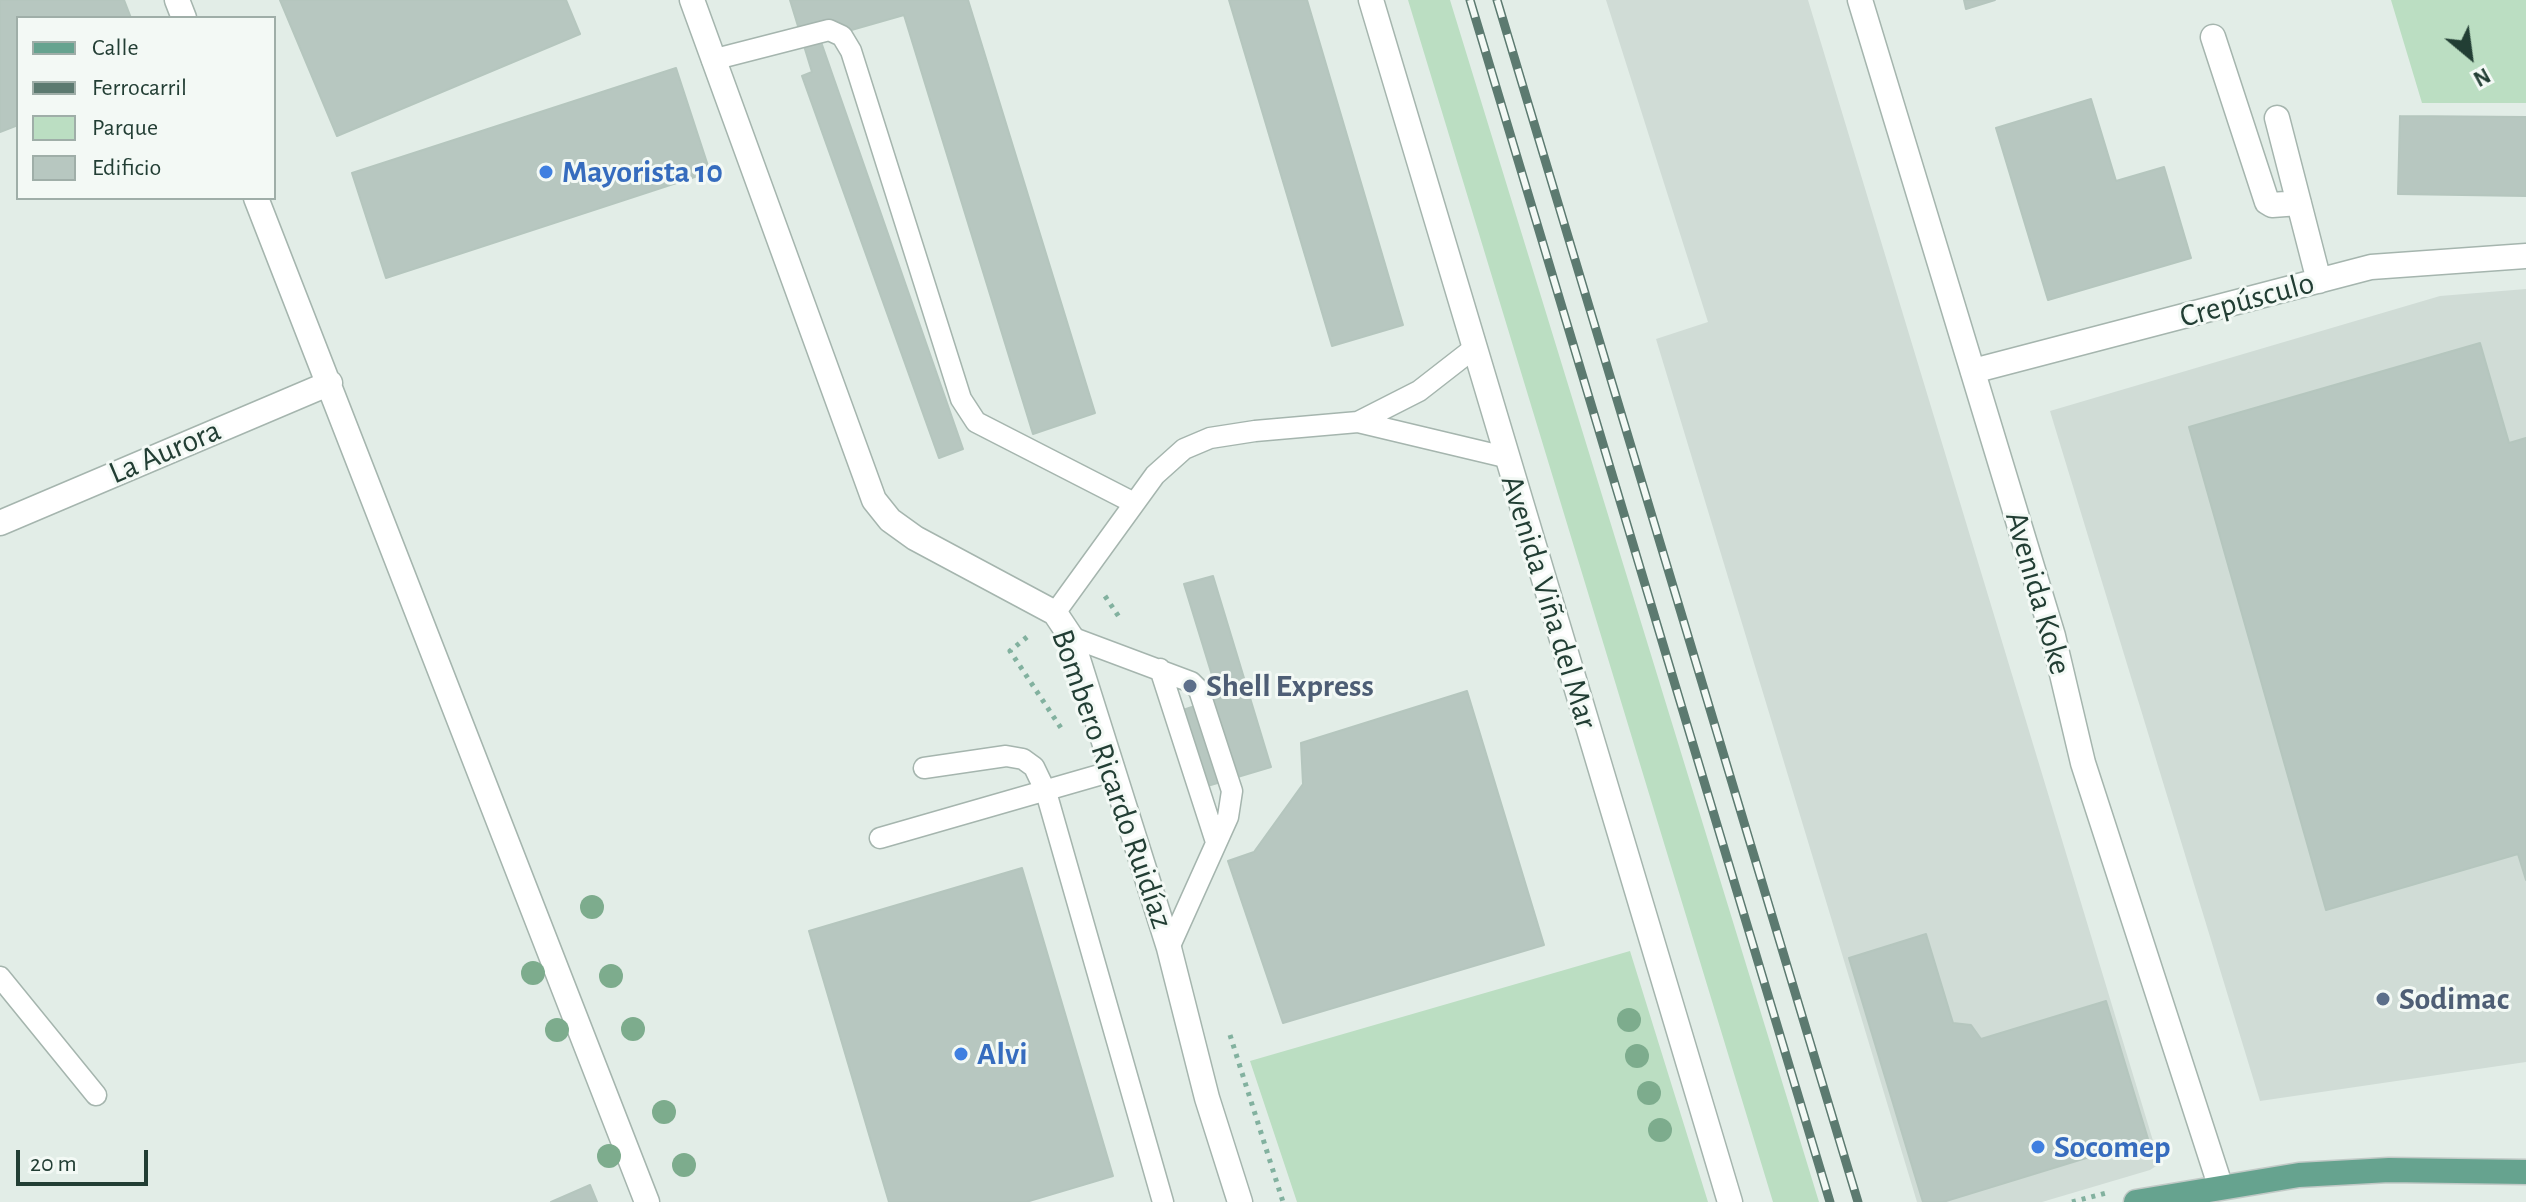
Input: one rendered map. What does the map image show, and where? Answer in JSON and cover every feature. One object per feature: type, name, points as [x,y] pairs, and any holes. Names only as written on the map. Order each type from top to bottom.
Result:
[{"type":"main road","points":[[2136,1202],[2220,1185],[2299,1175],[2389,1170],[2526,1172]]},
{"type":"street","name":"Bombero Ricardo Ruidíaz","points":[[692,0],[874,500],[890,520],[915,538],[1055,613],[1071,637],[1169,948],[1207,1098],[1240,1202]]},
{"type":"street","name":"Avenida Viña del Mar","points":[[1371,0],[1730,1202]]},
{"type":"street","name":"Avenida Koke","points":[[1860,0],[2053,636],[2083,763],[2220,1185]]},
{"type":"street","points":[[2213,37],[2267,202],[2299,203]]},
{"type":"street","points":[[2277,118],[2319,281]]},
{"type":"street","points":[[257,200],[647,1202]]},
{"type":"street","name":"Crepúsculo","points":[[1973,371],[2399,262],[2526,256]]},
{"type":"street","name":"La Aurora","points":[[0,523],[330,383]]},
{"type":"lane","points":[[712,60],[829,30],[842,36],[851,51],[961,399],[976,422],[1134,503]]},
{"type":"lane","points":[[1055,613],[1155,475],[1184,449],[1210,438],[1358,422],[1409,398],[1473,349]]},
{"type":"lane","points":[[1358,422],[1505,457]]},
{"type":"lane","points":[[1071,637],[1191,682],[1199,690],[1232,791],[1231,807],[1169,948]]},
{"type":"lane","points":[[1160,669],[1216,842]]},
{"type":"lane","points":[[924,768],[1006,756],[1023,759],[1034,767],[1046,792],[1163,1202]]},
{"type":"lane","points":[[880,838],[1113,771]]},
{"type":"lane","points":[[0,977],[96,1095]]},
{"type":"shaded area","points":[[1606,0],[1808,0],[2157,1154],[2159,1164],[2150,1170],[2042,1202],[1917,1202],[1656,339],[1708,322]]},
{"type":"shaded area","points":[[2526,289],[2526,1062],[2260,1101],[2050,411],[2440,296]]},
{"type":"green space","points":[[1408,0],[1450,0],[1819,1202],[1773,1202]]},
{"type":"green space","points":[[2391,0],[2526,0],[2526,103],[2422,103]]},
{"type":"green space","points":[[1630,951],[1708,1202],[1297,1202],[1250,1061]]},
{"type":"building","points":[[0,0],[124,0],[130,16],[16,16],[16,126],[0,132]]},
{"type":"building","points":[[280,0],[566,0],[580,34],[337,136]]},
{"type":"building","points":[[790,0],[968,0],[1095,413],[1033,434],[904,15],[820,39],[963,449],[939,458],[802,76],[812,72]]},
{"type":"building","points":[[1229,0],[1307,0],[1403,325],[1332,346]]},
{"type":"building","points":[[1964,0],[1995,0],[1966,9]]},
{"type":"building","points":[[676,68],[710,172],[386,278],[352,173]]},
{"type":"building","points":[[2091,99],[2116,181],[2164,167],[2191,258],[2048,300],[1996,128]]},
{"type":"building","points":[[2400,116],[2526,117],[2526,196],[2398,194]]},
{"type":"building","points":[[2480,343],[2509,443],[2526,438],[2526,880],[2518,854],[2326,910],[2189,427]]},
{"type":"building","points":[[1213,576],[1271,767],[1204,787],[1180,711],[1219,698],[1184,584]]},
{"type":"building","points":[[1467,691],[1544,945],[1283,1023],[1228,861],[1254,852],[1303,784],[1301,743]]},
{"type":"building","name":"Alvi","points":[[1022,868],[1113,1176],[1026,1202],[889,1202],[809,931]]},
{"type":"building","points":[[1926,934],[1953,1023],[1971,1025],[1981,1039],[2106,1001],[2148,1139],[1943,1202],[1923,1202],[1849,958]]},
{"type":"building","points":[[590,1185],[597,1202],[551,1202]]},
{"type":"railway","points":[[1470,0],[1830,1202]]},
{"type":"railway","points":[[1497,0],[1858,1202]]},
{"type":"place","name":"Mayorista 10","points":[[546,172]]},
{"type":"place","name":"Shell Express","points":[[1190,686]]},
{"type":"place","name":"Sodimac","points":[[2383,999]]},
{"type":"place","name":"Alvi","points":[[961,1054]]},
{"type":"place","name":"Socomep","points":[[2038,1147]]}]
